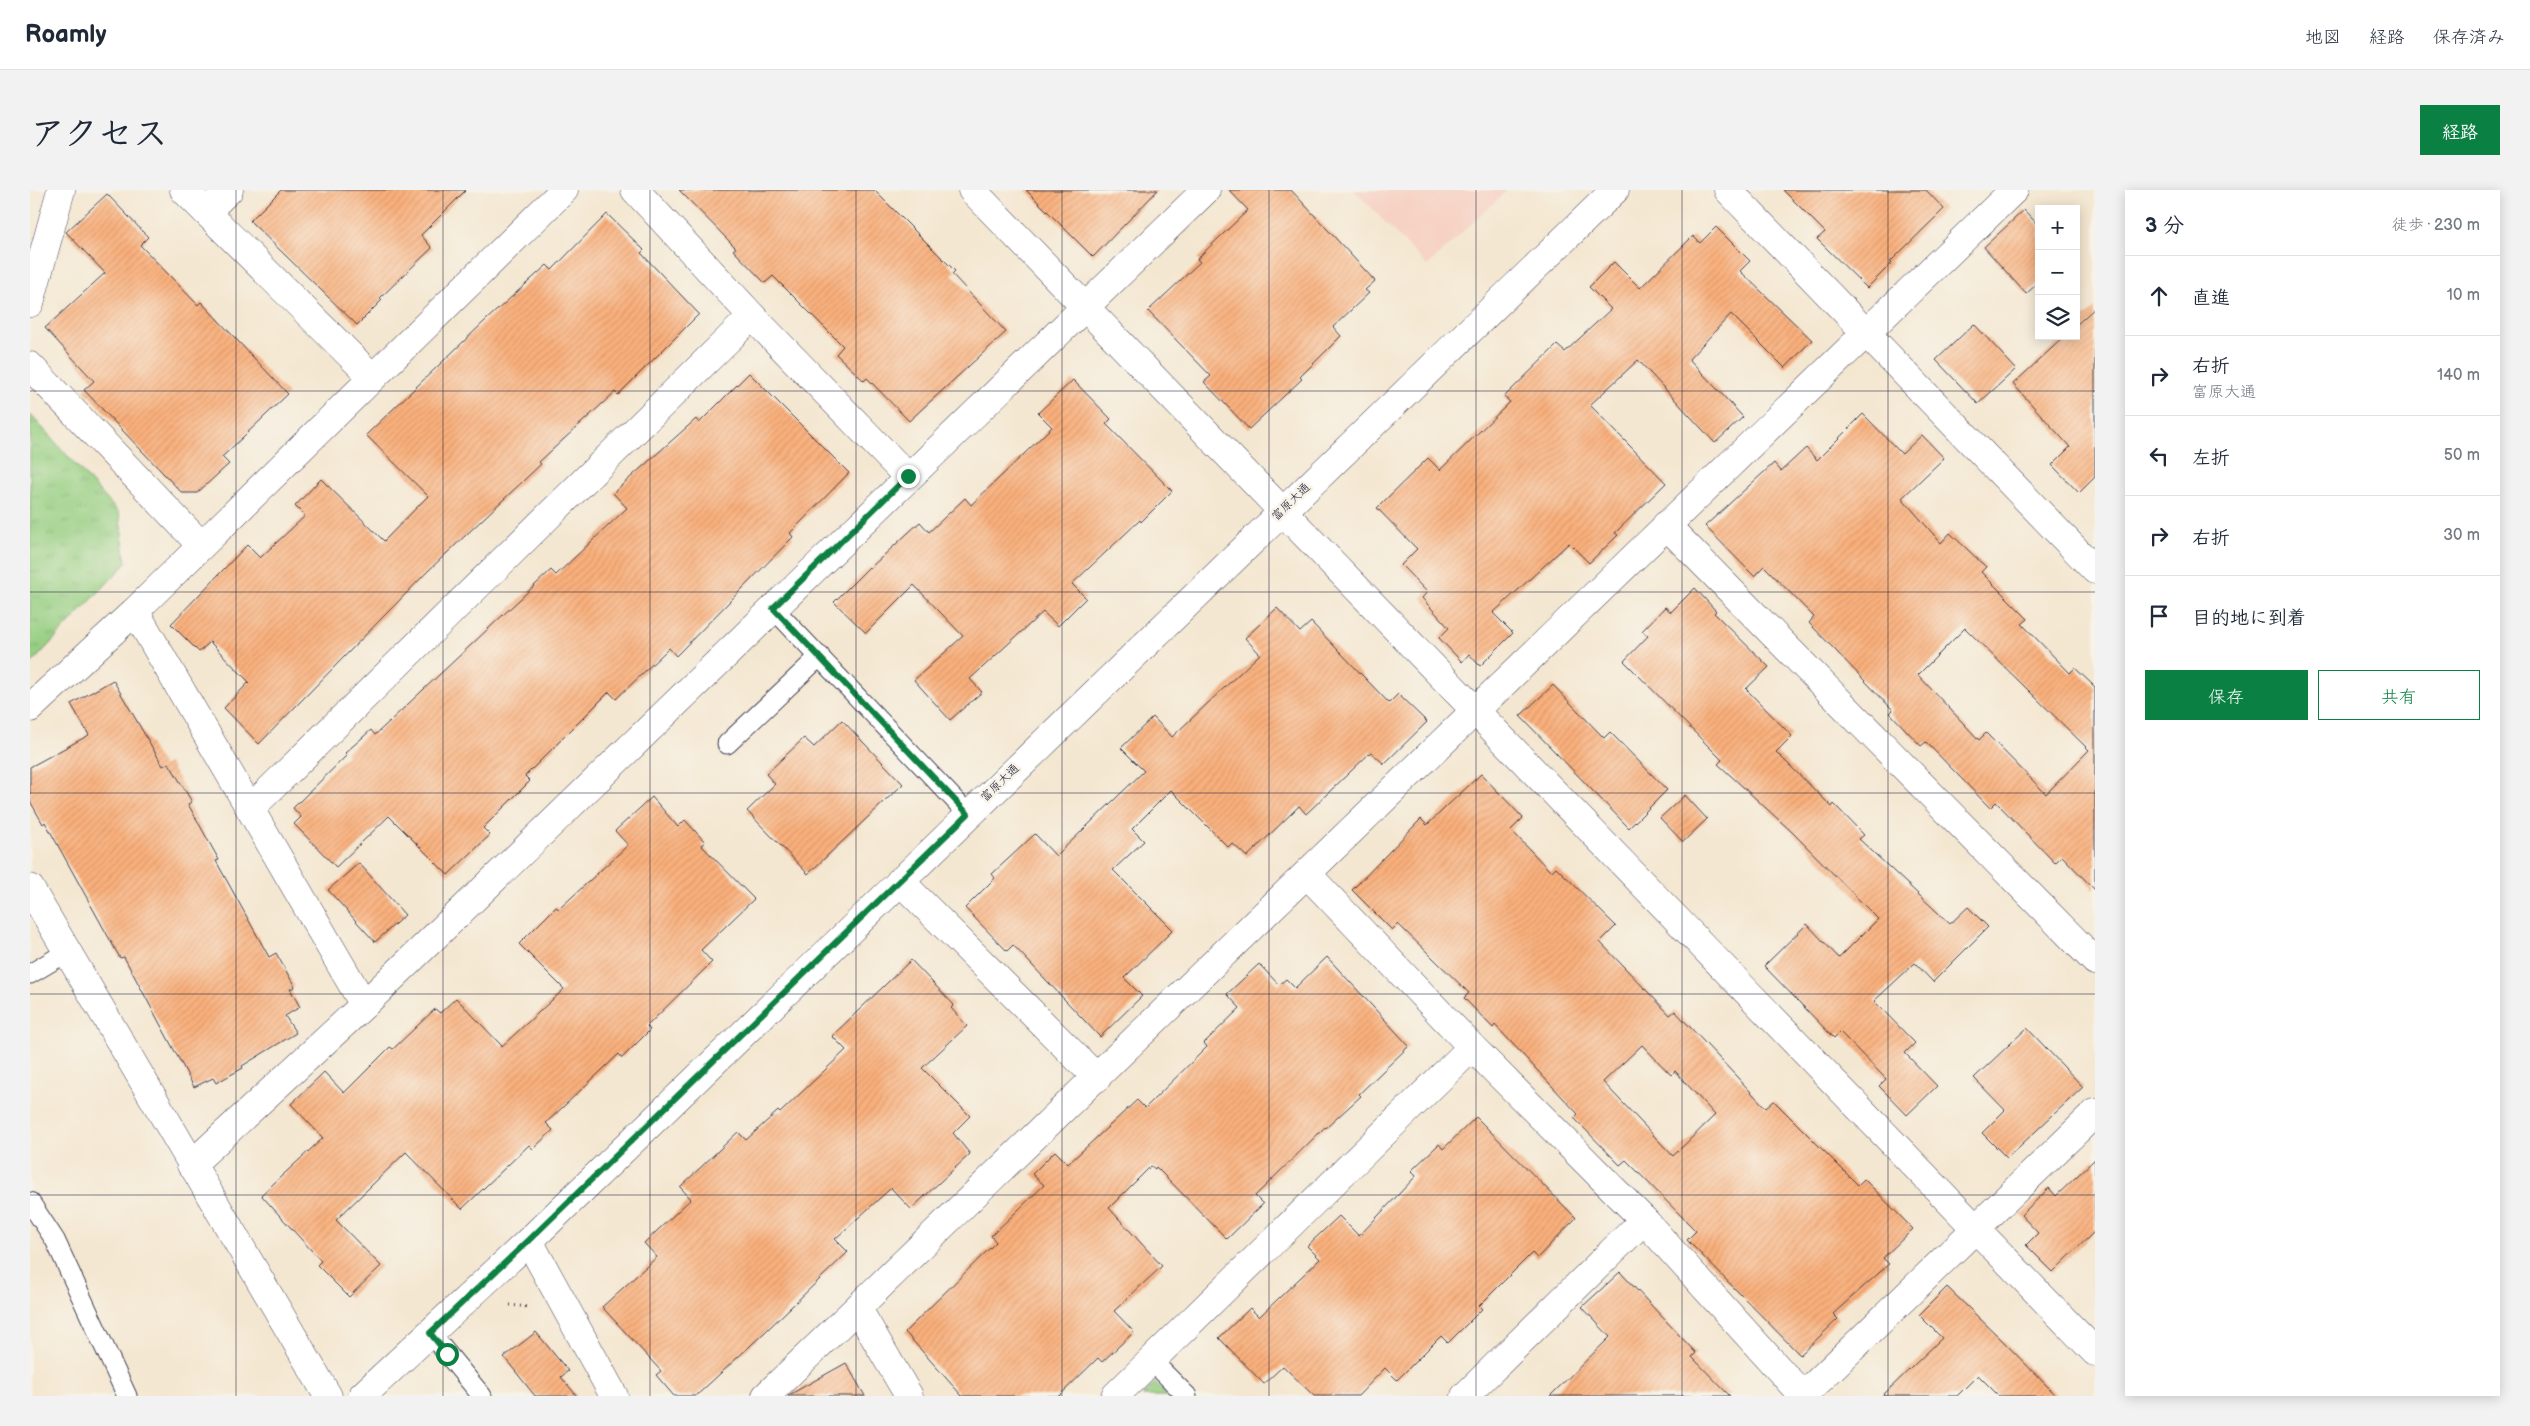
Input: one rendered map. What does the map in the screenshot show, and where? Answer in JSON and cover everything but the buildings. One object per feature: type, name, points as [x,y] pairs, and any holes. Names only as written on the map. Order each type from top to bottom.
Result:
[{"type":"street","points":[[30,303],[61,190]]},
{"type":"street","points":[[184,190],[372,377]]},
{"type":"street","points":[[206,212],[229,190]]},
{"type":"street","points":[[30,708],[135,611],[200,544],[283,466],[564,190]]},
{"type":"street","points":[[635,190],[752,316],[908,476]]},
{"type":"street","points":[[972,190],[2095,1352]]},
{"type":"street","points":[[191,1165],[364,1004],[908,476],[1206,190]]},
{"type":"street","name":"富原大通","points":[[362,1396],[528,1241],[1615,190]]},
{"type":"street","points":[[1728,190],[2095,570]]},
{"type":"street","points":[[766,1396],[1098,1078],[1666,525],[2014,190]]},
{"type":"street","points":[[250,809],[752,316]]},
{"type":"street","points":[[30,366],[200,544]]},
{"type":"street","points":[[1666,525],[2095,961]]},
{"type":"street","points":[[135,611],[364,1004]]},
{"type":"street","points":[[1307,874],[1472,1047],[1644,1220],[1803,1396],[2095,1113]]},
{"type":"street","points":[[900,881],[1098,1078]]},
{"type":"street","points":[[30,888],[328,1396]]},
{"type":"street","points":[[1115,1396],[1472,1047]]},
{"type":"street","points":[[1465,1396],[1644,1220]]},
{"type":"street","points":[[528,1241],[614,1396]]},
{"type":"street","points":[[858,1309],[909,1396]]},
{"type":"lane","points":[[773,608],[968,814]]},
{"type":"lane","points":[[727,744],[820,656]]},
{"type":"lane","points":[[30,974],[67,952]]},
{"type":"lane","points":[[30,1202],[54,1240],[127,1396]]},
{"type":"lane","points":[[430,1333],[482,1396]]},
{"type":"lane","points":[[1152,1361],[1187,1396]]},
{"type":"path","points":[[506,1304],[531,1307]]},
{"type":"shaded area","points":[[1354,190],[1507,190],[1427,266]]},
{"type":"green space","points":[[30,414],[119,513],[126,563],[30,665]]},
{"type":"green space","points":[[1155,1383],[1168,1396],[1142,1396]]},
{"type":"route","points":[[447,1354],[430,1333],[528,1241],[968,814],[773,608],[908,476]]}]
